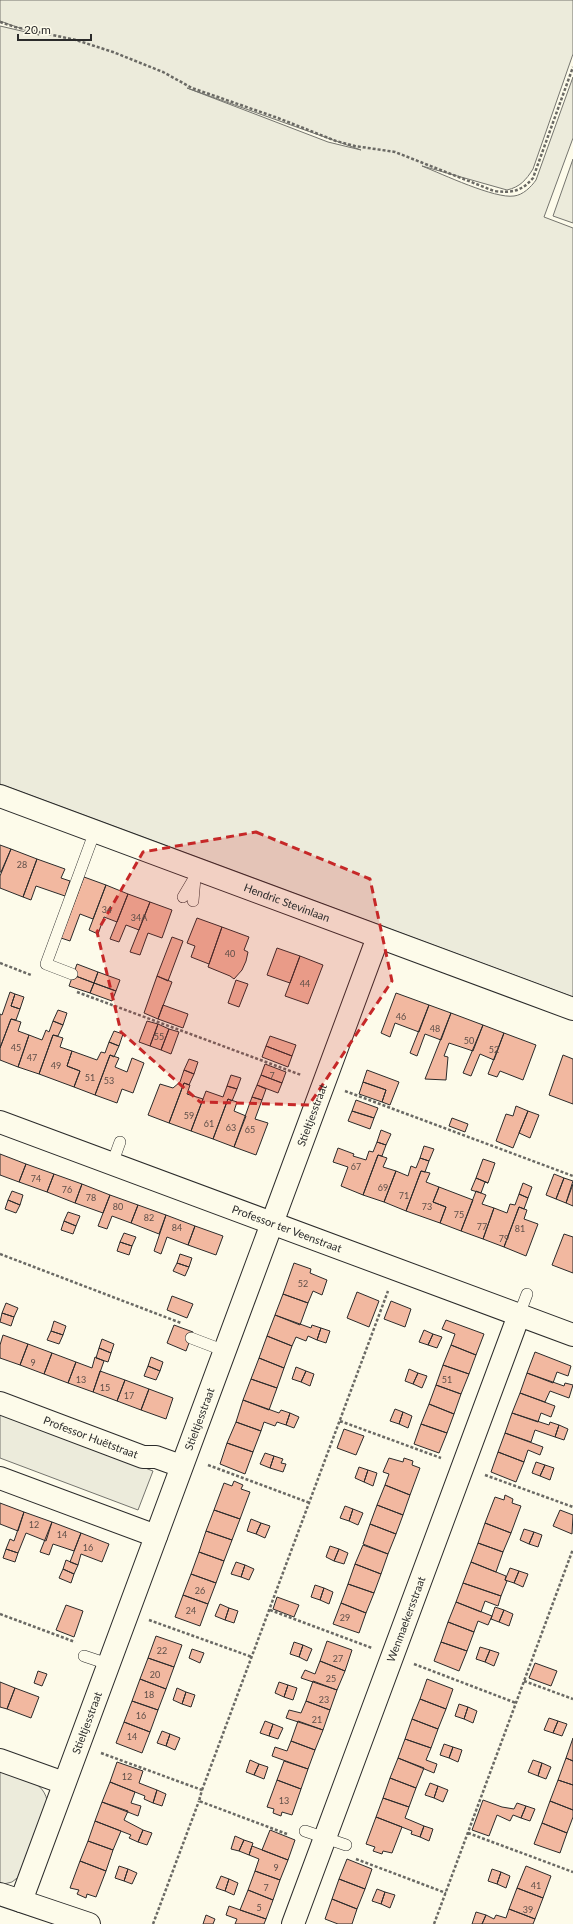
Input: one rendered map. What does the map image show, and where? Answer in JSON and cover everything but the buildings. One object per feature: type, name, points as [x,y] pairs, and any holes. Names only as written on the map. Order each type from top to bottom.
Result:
[{"type":"street","name":"Hendric Stevinlaan","points":[[0,796],[95,831],[197,874],[378,937],[573,1009]]},
{"type":"street","name":"Stieltjesstraat","points":[[21,1901],[378,937]]},
{"type":"street","name":"Professor ter Veenstraat","points":[[0,1122],[573,1335]]},
{"type":"street","name":"Wenmaekersstraat","points":[[293,1924],[315,1834],[519,1315]]},
{"type":"street","name":"Professor Huëtstraat","points":[[0,1403],[144,1457],[156,1457],[181,1466]]},
{"type":"street","points":[[0,1478],[156,1536]]},
{"type":"street","points":[[0,1760],[64,1783]]},
{"type":"street","points":[[0,1894],[89,1924]]},
{"type":"lane","points":[[72,974],[46,964],[95,831]]},
{"type":"lane","points":[[188,899],[197,874]]},
{"type":"lane","points":[[112,1164],[120,1142]]},
{"type":"lane","points":[[519,1315],[527,1294]]},
{"type":"lane","points":[[191,1338],[225,1350]]},
{"type":"lane","points":[[84,1656],[108,1664]]},
{"type":"lane","points":[[315,1834],[346,1845]]},
{"type":"path","points":[[0,22],[15,27],[76,40],[113,52],[163,72],[192,88],[278,118],[336,141],[355,146],[395,152],[494,191],[508,193],[518,191],[532,178],[573,67]]},
{"type":"path","points":[[0,963],[37,977]]},
{"type":"path","points":[[74,990],[287,1070]]},
{"type":"path","points":[[358,1096],[573,1176]]},
{"type":"path","points":[[0,1254],[183,1323]]},
{"type":"path","points":[[153,1924],[387,1292]]},
{"type":"path","points":[[340,1421],[443,1459]]},
{"type":"path","points":[[208,1465],[310,1503]]},
{"type":"path","points":[[483,1474],[573,1507]]},
{"type":"path","points":[[434,1924],[573,1550]]},
{"type":"path","points":[[270,1610],[374,1649]]},
{"type":"path","points":[[0,1614],[80,1644]]},
{"type":"path","points":[[150,1620],[252,1657]]},
{"type":"path","points":[[413,1664],[516,1703]]},
{"type":"path","points":[[524,1681],[573,1699]]},
{"type":"path","points":[[101,1752],[202,1790]]},
{"type":"path","points":[[199,1801],[295,1836]]},
{"type":"path","points":[[468,1833],[573,1872]]},
{"type":"path","points":[[350,1857],[446,1893]]},
{"type":"highlighted area","points":[[256,832],[370,879],[392,981],[309,1105],[200,1102],[121,1032],[97,932],[143,852]]},
{"type":"shaded area","points":[[0,0],[573,0],[573,54],[533,169],[525,180],[516,187],[507,190],[422,166],[494,194],[514,196],[524,192],[536,180],[573,77],[573,138],[544,217],[573,228],[573,997],[0,784],[0,26],[39,35],[0,21]],"holes":[[[187,88],[361,150],[328,142]]]},
{"type":"shaded area","points":[[573,159],[573,223],[553,216]]},
{"type":"shaded area","points":[[0,1413],[153,1471],[138,1510],[0,1458]]},
{"type":"shaded area","points":[[0,1769],[21,1776],[35,1783],[40,1787],[47,1800],[21,1875],[12,1882],[0,1885]]}]
